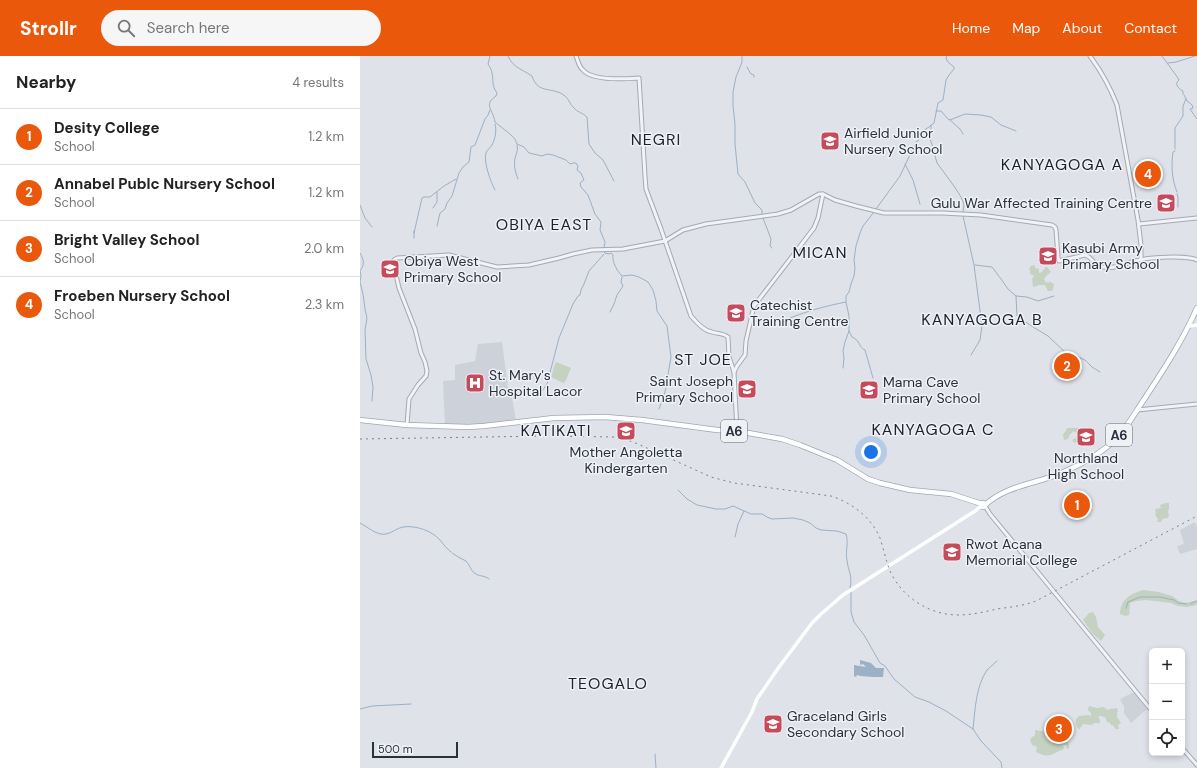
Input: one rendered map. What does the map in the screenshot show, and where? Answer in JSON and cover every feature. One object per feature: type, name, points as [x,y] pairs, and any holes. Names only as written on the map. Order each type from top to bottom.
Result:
[{"type":"main road","name":"A6","points":[[360,420],[407,424],[481,427],[549,418],[605,417],[737,431],[782,439],[800,445],[836,460],[868,479],[880,483],[910,490],[951,494],[983,506],[1013,488],[1056,476],[1082,463],[1102,450],[1116,438],[1170,360],[1197,308]]},
{"type":"main road","points":[[1189,326],[1197,325]]},
{"type":"main road","points":[[721,768],[757,699],[812,623],[843,595],[983,506]]},
{"type":"street","points":[[576,56],[582,70],[588,74],[604,78],[639,78],[646,189],[691,316],[701,326],[709,331],[723,334],[728,337],[729,358],[734,372],[737,431]]},
{"type":"street","points":[[1090,56],[1105,79],[1117,105],[1139,224],[1141,260]]},
{"type":"street","points":[[734,372],[745,355],[746,341],[754,306],[814,228],[818,218],[823,194]]},
{"type":"street","points":[[407,424],[409,398],[426,376],[427,371],[426,362],[421,353],[415,329],[399,288],[394,261],[396,259],[449,255],[497,267],[522,266],[592,250],[624,249],[665,241],[683,230],[706,224],[752,219],[784,213],[816,195],[823,194],[839,201],[880,212],[981,215],[1052,225],[1056,230],[1059,261],[1085,255],[1089,256],[1096,266],[1115,267],[1141,260],[1184,257],[1197,260]]},
{"type":"street","points":[[1139,224],[1197,218]]},
{"type":"street","points":[[1136,410],[1197,404]]},
{"type":"street","points":[[983,506],[1149,707]]},
{"type":"street","points":[[1185,752],[1197,766]]},
{"type":"shaded area","name":"St. Mary's Hospital Lacor","points":[[502,342],[508,388],[511,391],[516,421],[465,426],[445,424],[443,381],[455,380],[455,365],[475,361],[478,344]]},
{"type":"shaded area","points":[[1195,522],[1197,527],[1197,549],[1180,554],[1177,546],[1184,544],[1180,530]]},
{"type":"shaded area","points":[[1134,692],[1147,709],[1131,723],[1124,713],[1124,707],[1120,699]]},
{"type":"green space","points":[[1035,265],[1035,268],[1039,269],[1039,273],[1046,267],[1051,272],[1044,279],[1047,284],[1047,282],[1051,283],[1049,281],[1054,284],[1052,291],[1048,291],[1045,285],[1033,287],[1032,278],[1034,277],[1030,274],[1029,269],[1031,266]]},
{"type":"green space","points":[[556,362],[571,368],[565,382],[563,383],[551,377]]},
{"type":"green space","points":[[1067,428],[1081,429],[1082,441],[1075,443],[1072,440],[1076,438],[1077,433],[1073,431],[1068,439],[1064,440],[1063,434]]},
{"type":"green space","points":[[1169,503],[1168,518],[1163,519],[1161,522],[1157,522],[1158,519],[1155,515],[1155,509],[1161,508],[1160,505]]},
{"type":"green space","points":[[1143,590],[1159,592],[1172,596],[1179,601],[1186,603],[1197,600],[1197,605],[1187,607],[1178,606],[1171,603],[1146,600],[1136,601],[1130,603],[1129,615],[1125,616],[1120,614],[1124,601],[1130,595]]},
{"type":"green space","points":[[1093,612],[1096,617],[1098,627],[1105,635],[1101,641],[1092,633],[1083,620],[1089,613]]},
{"type":"green space","points":[[1089,706],[1097,708],[1103,707],[1108,710],[1117,708],[1117,717],[1121,723],[1118,725],[1119,729],[1115,729],[1114,726],[1107,722],[1105,717],[1100,716],[1098,717],[1100,723],[1094,723],[1092,725],[1083,724],[1079,730],[1076,724],[1076,719],[1079,716],[1089,715],[1091,717],[1091,713],[1088,710]]},
{"type":"green space","points":[[1035,730],[1057,734],[1060,736],[1062,741],[1067,740],[1069,748],[1067,749],[1066,745],[1063,745],[1064,749],[1048,755],[1036,752],[1037,747],[1032,745],[1030,739],[1035,735]]},
{"type":"water","points":[[860,660],[871,663],[876,668],[884,668],[883,677],[854,676],[854,665],[866,667],[863,664],[860,665]]},
{"type":"waterway","points":[[490,56],[488,64],[492,71],[493,85],[497,93],[489,105],[495,122],[513,137],[517,144],[524,147],[529,153],[542,156],[547,154],[553,155],[566,160],[570,164],[576,163],[578,166],[577,170],[581,173],[584,180],[580,183],[581,187],[588,195],[595,214],[601,222],[600,230],[605,242],[604,248]]},
{"type":"waterway","points":[[508,56],[515,66],[532,76],[538,86],[560,93],[566,97],[575,109],[587,117],[589,144],[595,153],[603,160],[614,181]]},
{"type":"waterway","points":[[742,56],[742,62],[736,77],[733,92],[738,174],[745,182],[755,203],[762,210],[762,215]]},
{"type":"waterway","points":[[876,209],[900,176],[921,132],[934,123],[938,103],[943,100],[946,80],[954,69],[954,67],[947,61],[947,56]]},
{"type":"waterway","points":[[1162,56],[1178,78],[1179,80],[1177,85],[1183,91],[1183,94]]},
{"type":"waterway","points":[[1168,63],[1195,56]]},
{"type":"waterway","points":[[747,67],[754,77]]},
{"type":"waterway","points":[[1184,95],[1187,101],[1192,105],[1193,108],[1190,109],[1197,119]]},
{"type":"waterway","points":[[1175,149],[1175,128],[1183,116],[1183,106],[1186,99]]},
{"type":"waterway","points":[[437,226],[440,213],[445,209],[452,196],[459,173],[469,162],[471,147],[475,145],[490,110]]},
{"type":"waterway","points":[[936,111],[941,111],[950,120],[965,114],[991,117],[1001,125],[1016,131]]},
{"type":"waterway","points":[[950,120],[960,129],[963,134]]},
{"type":"waterway","points":[[495,124],[495,138],[492,145],[486,152],[485,157],[491,182],[495,190]]},
{"type":"waterway","points":[[931,125],[929,134],[937,163],[961,197],[964,204],[963,212]]},
{"type":"waterway","points":[[517,145],[515,170],[518,179]]},
{"type":"waterway","points":[[1175,151],[1173,152],[1172,168],[1177,192]]},
{"type":"waterway","points":[[905,164],[913,180],[920,204]]},
{"type":"waterway","points":[[414,238],[414,231],[414,233],[422,198],[430,197],[456,179]]},
{"type":"waterway","points":[[433,208],[437,202],[437,192]]},
{"type":"waterway","points":[[1177,194],[1178,207]]},
{"type":"waterway","points":[[360,205],[365,218],[372,227]]},
{"type":"waterway","points":[[873,378],[865,350],[861,347],[857,340],[852,337],[849,331],[849,316],[846,296],[849,292],[854,276],[854,260],[860,233],[863,226],[874,212]]},
{"type":"waterway","points":[[963,216],[974,265],[982,326],[980,340],[971,355]]},
{"type":"waterway","points":[[763,218],[771,239],[770,246],[772,248]]},
{"type":"waterway","points":[[604,251],[605,253],[611,253],[613,255],[615,266],[622,276],[632,275],[648,282],[653,290],[657,311],[667,326],[671,357],[665,392],[659,409]]},
{"type":"waterway","points":[[360,253],[363,262],[363,266],[360,271],[360,282],[367,318],[365,330],[366,359],[373,387],[372,401]]},
{"type":"waterway","points":[[538,397],[547,384],[559,338],[573,304],[580,295],[589,271],[604,254]]},
{"type":"waterway","points":[[975,265],[992,267],[1008,289],[1016,296],[1027,297],[1038,301],[1054,296]]},
{"type":"waterway","points":[[610,312],[617,295],[623,286],[621,282],[622,277]]},
{"type":"waterway","points":[[1016,296],[1017,316],[1048,336],[1067,354],[1085,360],[1100,372]]},
{"type":"waterway","points":[[785,320],[830,305],[846,302]]},
{"type":"waterway","points":[[843,368],[843,351],[849,331]]},
{"type":"waterway","points":[[678,490],[687,499],[697,505],[716,509],[725,509],[733,506],[751,514],[762,514],[772,519],[793,518],[803,520],[821,530],[837,531],[846,534],[847,557],[851,580],[850,588]]},
{"type":"waterway","points":[[735,537],[738,524],[744,511]]},
{"type":"waterway","points":[[360,523],[379,534],[388,533],[403,527],[423,529],[437,537],[451,552]]},
{"type":"waterway","points":[[452,553],[466,561],[474,573],[489,579]]},
{"type":"waterway","points":[[851,591],[851,612],[854,622],[864,635],[880,663],[885,666],[894,679],[915,697],[929,702],[946,711],[973,729],[981,741],[1001,762],[1002,768]]},
{"type":"waterway","points":[[1126,608],[1128,602],[1140,597],[1160,597],[1174,600],[1178,603],[1187,604]]},
{"type":"waterway","points":[[1190,604],[1197,601]]},
{"type":"waterway","points":[[973,729],[980,683],[987,670],[997,661]]},
{"type":"waterway","points":[[360,709],[372,706],[411,704]]},
{"type":"waterway","points":[[655,754],[656,768]]},
{"type":"railway","points":[[360,439],[546,436],[613,437],[625,439],[638,444],[711,477],[734,483],[831,496],[853,507],[866,517],[872,524],[880,538],[891,573],[896,582],[910,597],[918,603],[937,612],[958,615],[973,614],[1036,601],[1197,516]]},
{"type":"place","name":"Airfield Junior Nursery School","points":[[830,141]]},
{"type":"place","name":"Froeben Nursery School","points":[[1148,174]]},
{"type":"place","name":"Gulu War Affected Training Centre","points":[[1166,203]]},
{"type":"place","name":"Kasubi Army Primary School","points":[[1048,256]]},
{"type":"place","name":"Obiya West Primary School","points":[[390,269]]},
{"type":"place","name":"Catechist Training Centre","points":[[736,313]]},
{"type":"place","name":"Annabel Publc Nursery School","points":[[1067,366]]},
{"type":"place","name":"St. Mary's Hospital Lacor","points":[[475,383]]},
{"type":"place","name":"Saint Joseph Primary School","points":[[747,389]]},
{"type":"place","name":"Mama Cave Primary School","points":[[869,390]]},
{"type":"place","name":"Mother Angoletta Kindergarten","points":[[626,431]]},
{"type":"place","name":"Northland High School","points":[[1086,437]]},
{"type":"place","name":"Desity College","points":[[1077,505]]},
{"type":"place","name":"Rwot Acana Memorial College","points":[[952,552]]},
{"type":"place","name":"Graceland Girls Secondary School","points":[[773,724]]},
{"type":"place","name":"Bright Valley School","points":[[1059,729]]},
{"type":"district","name":"NEGRI","points":[[656,139]]},
{"type":"district","name":"KANYAGOGA A","points":[[1062,164]]},
{"type":"district","name":"OBIYA EAST","points":[[544,224]]},
{"type":"district","name":"MICAN","points":[[820,252]]},
{"type":"district","name":"KANYAGOGA B","points":[[982,319]]},
{"type":"district","name":"ST JOE","points":[[703,359]]},
{"type":"district","name":"KANYAGOGA C","points":[[933,429]]},
{"type":"district","name":"KATIKATI","points":[[556,430]]},
{"type":"district","name":"TEOGALO","points":[[608,683]]}]
